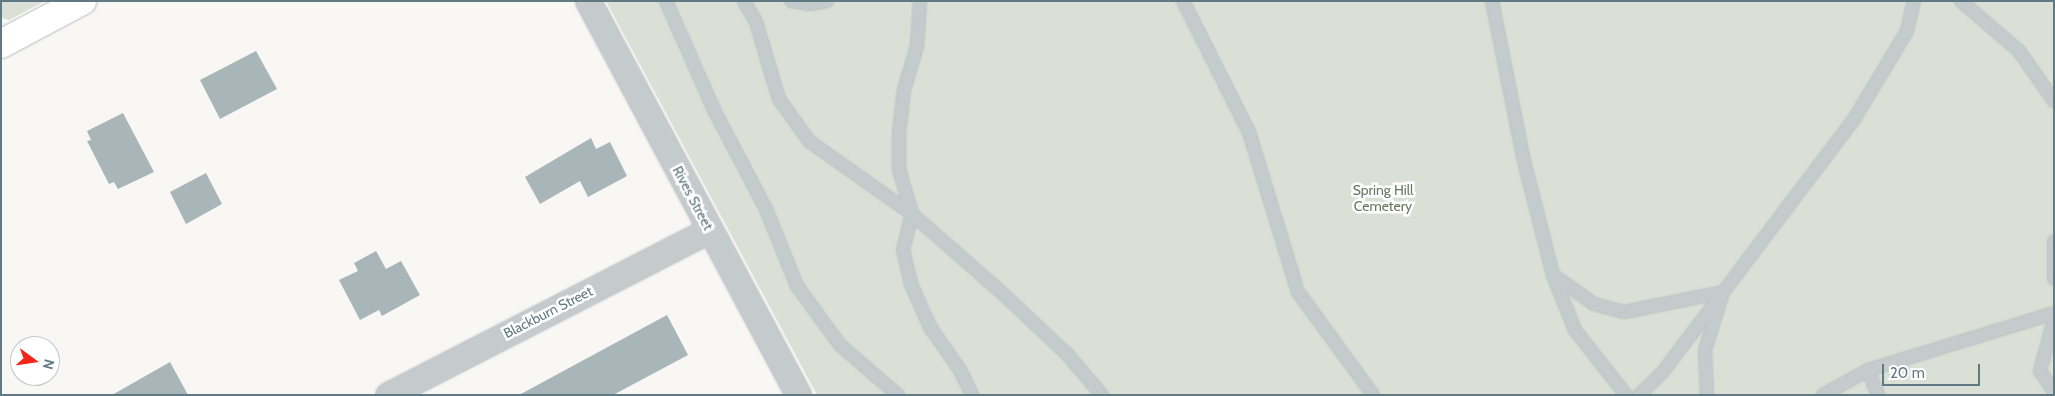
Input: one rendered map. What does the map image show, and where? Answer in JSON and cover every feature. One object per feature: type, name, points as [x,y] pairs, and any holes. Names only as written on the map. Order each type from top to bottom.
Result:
[{"type":"street","points":[[1,44],[82,1]]},
{"type":"street","name":"Rives Street","points":[[588,1],[798,395]]},
{"type":"street","name":"Blackburn Street","points":[[388,395],[709,230]]},
{"type":"lane","points":[[666,1],[714,110],[766,209],[797,286],[840,345],[898,395]]},
{"type":"lane","points":[[744,1],[756,22],[779,99],[809,141],[912,214],[1047,336],[1102,395]]},
{"type":"lane","points":[[792,1],[809,4],[827,1]]},
{"type":"lane","points":[[920,1],[917,46],[904,90],[899,133],[899,169],[912,214],[903,249],[911,284],[930,328],[960,370],[972,395]]},
{"type":"lane","points":[[1183,1],[1249,132],[1298,292],[1373,395]]},
{"type":"lane","points":[[1492,1],[1524,161],[1553,275],[1576,330],[1626,395]]},
{"type":"lane","points":[[1639,395],[1662,373],[1854,119],[1907,31],[1914,1]]},
{"type":"lane","points":[[1962,1],[2019,51],[2054,101]]},
{"type":"lane","points":[[2054,241],[2054,279]]},
{"type":"lane","points":[[1553,275],[1594,304],[1624,312],[1723,292]]},
{"type":"lane","points":[[1707,395],[1705,350],[1723,292]]},
{"type":"lane","points":[[1823,395],[1868,370],[2054,313]]},
{"type":"lane","points":[[2054,320],[2040,371],[2054,392]]},
{"type":"lane","points":[[1868,370],[1878,395]]},
{"type":"green space","points":[[1,1],[45,1],[9,20],[1,18]]},
{"type":"green space","name":"Spring Hill Cemetery","points":[[606,1],[2054,1],[2054,395],[817,395]]},
{"type":"building","points":[[256,51],[277,89],[220,119],[200,80]]},
{"type":"building","points":[[123,113],[154,172],[118,189],[114,182],[109,184],[87,141],[91,140],[87,131]]},
{"type":"building","points":[[591,138],[596,149],[610,142],[627,176],[588,197],[580,181],[540,204],[525,177]]},
{"type":"building","points":[[206,173],[222,204],[186,224],[170,192]]},
{"type":"building","points":[[376,251],[386,269],[401,261],[420,295],[382,316],[379,310],[360,320],[339,280],[358,271],[354,263]]},
{"type":"building","points":[[667,315],[688,355],[613,395],[519,395]]},
{"type":"building","points":[[170,362],[188,395],[112,395]]}]
